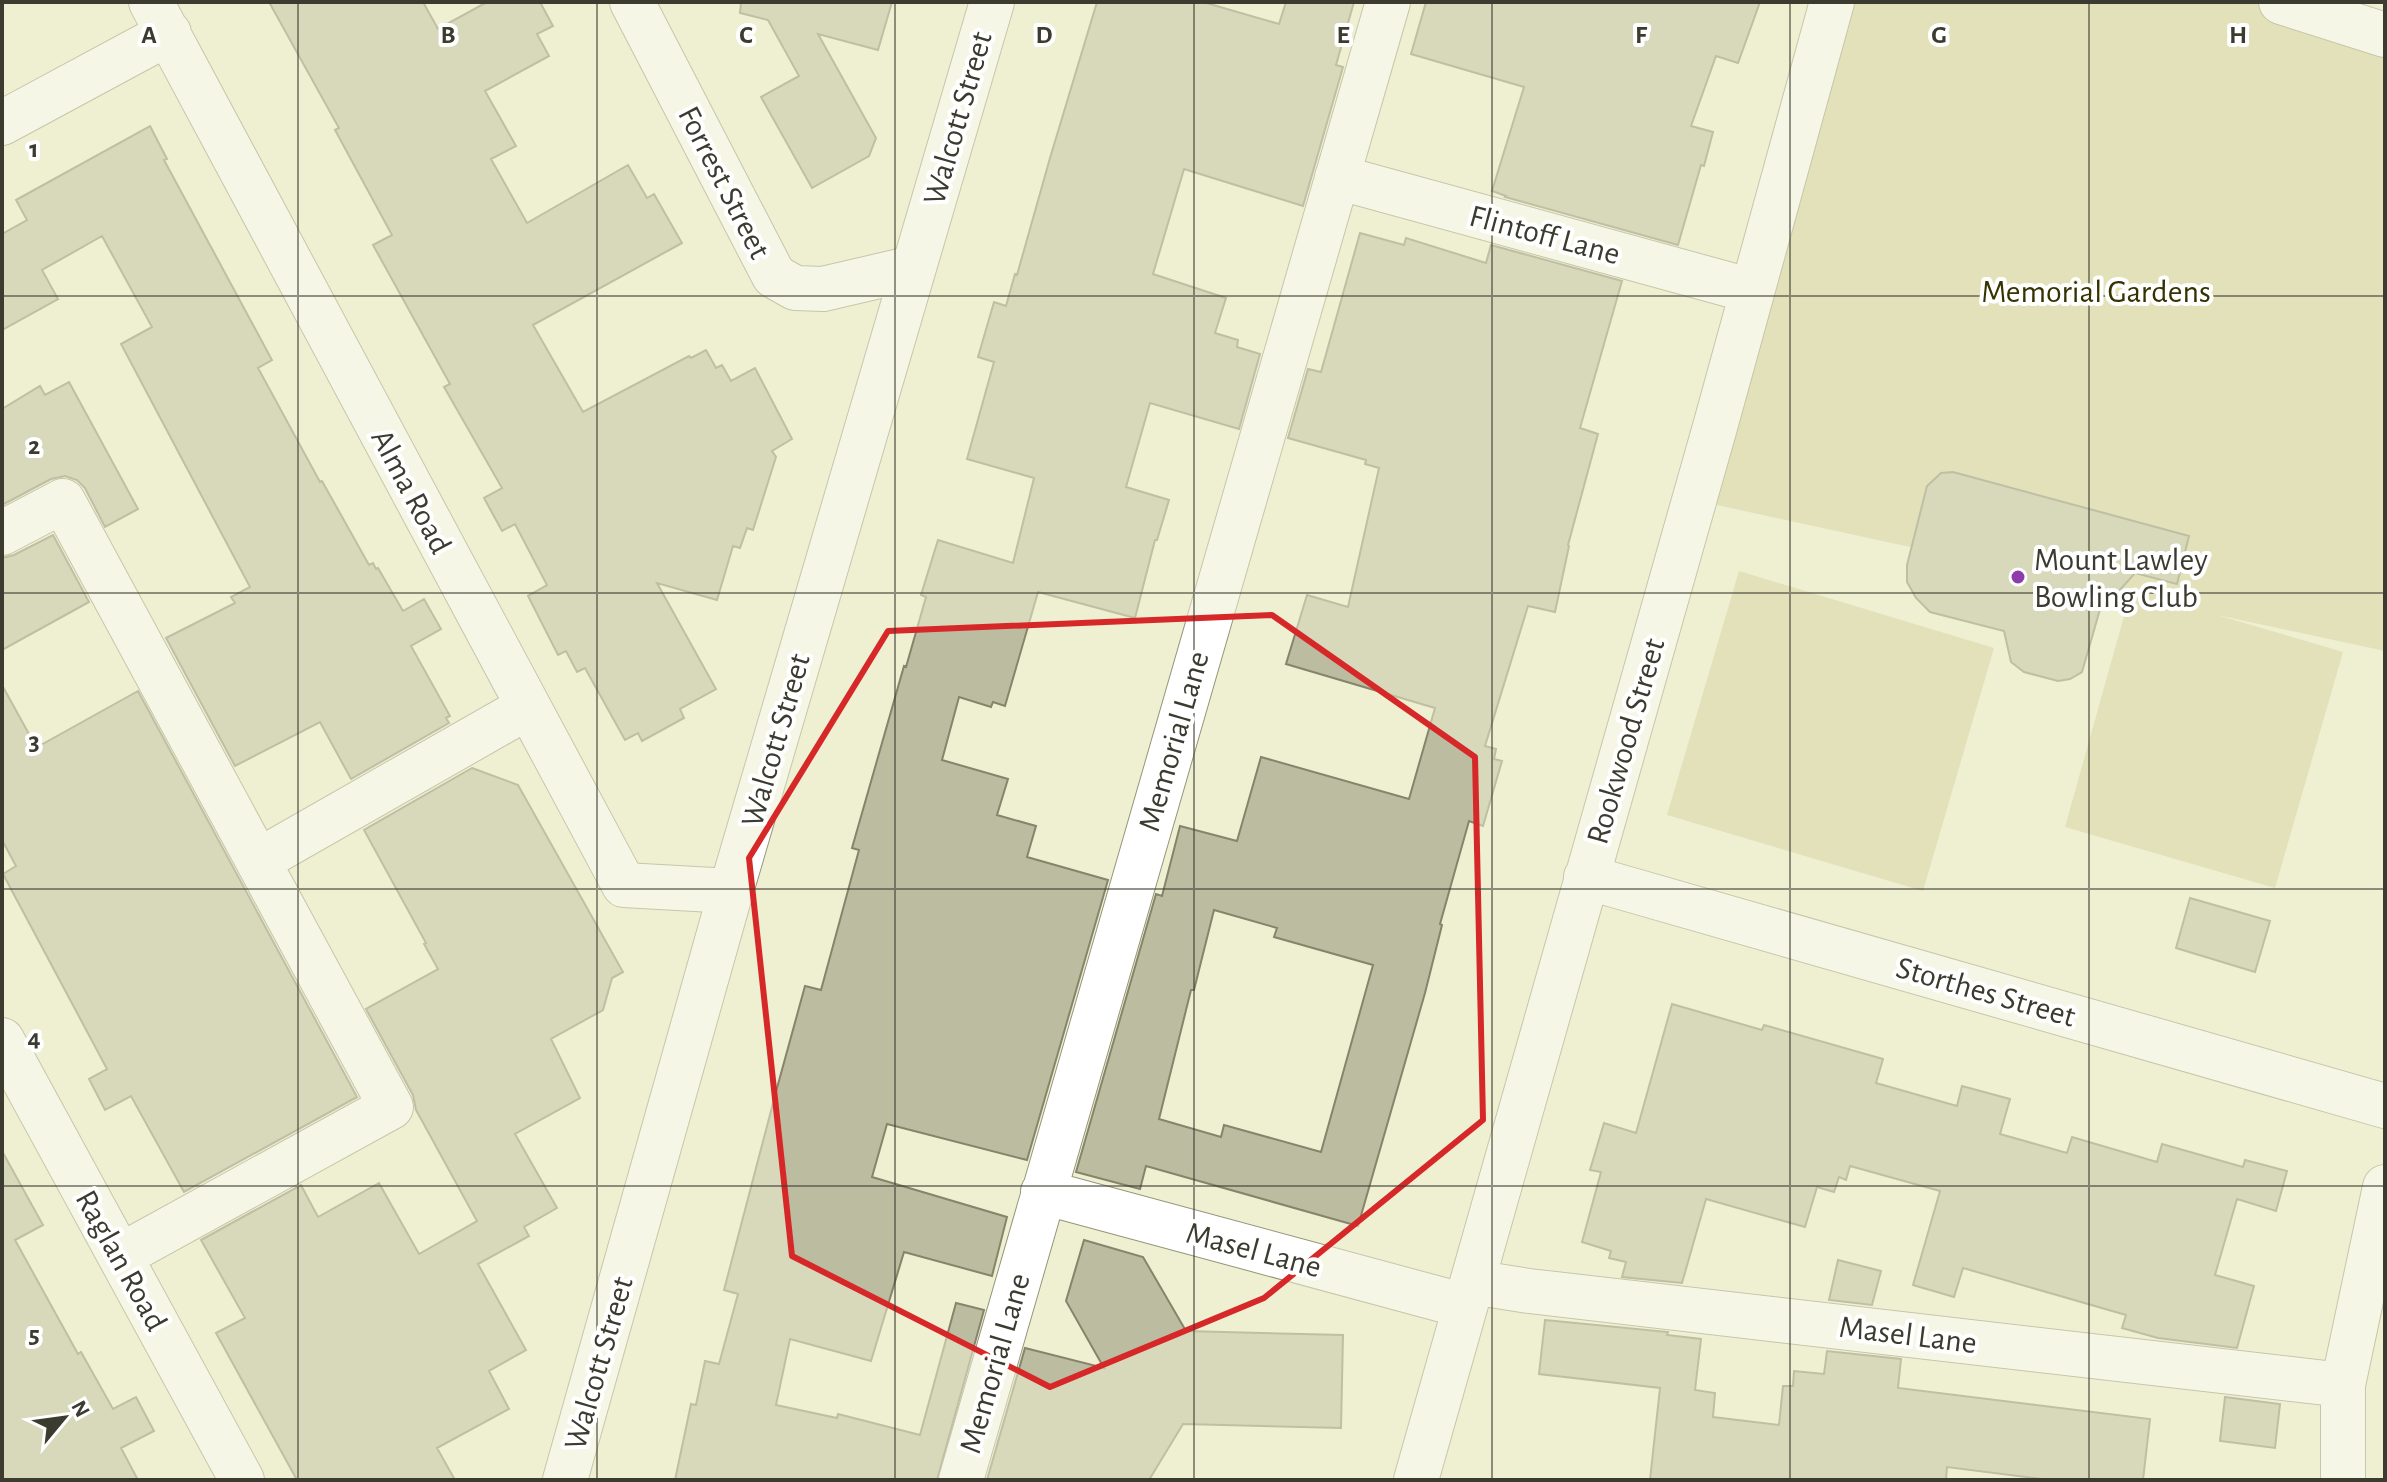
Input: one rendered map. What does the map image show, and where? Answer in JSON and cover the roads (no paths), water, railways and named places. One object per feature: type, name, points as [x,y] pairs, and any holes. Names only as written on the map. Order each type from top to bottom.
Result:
[{"type":"street","name":"Forrest Street","points":[[632,2],[774,276],[795,288],[823,289],[913,268]]},
{"type":"street","name":"Walcott Street","points":[[565,1480],[731,891],[992,2]]},
{"type":"street","name":"Memorial Lane","points":[[961,1480],[1388,2]]},
{"type":"street","name":"Rookwood Street","points":[[1416,1480],[1832,2]]},
{"type":"street","points":[[2281,2],[2385,35]]},
{"type":"street","points":[[2,123],[160,18]]},
{"type":"street","name":"Alma Road","points":[[160,18],[624,885],[731,891]]},
{"type":"street","name":"Flintoff Lane","points":[[1337,177],[1752,291]]},
{"type":"street","points":[[2,533],[63,501],[391,1107],[120,1256]]},
{"type":"street","points":[[258,861],[528,707]]},
{"type":"street","name":"Storthes Street","points":[[1586,877],[2385,1106]]},
{"type":"street","name":"Raglan Road","points":[[2,1040],[242,1480]]},
{"type":"street","name":"Masel Lane","points":[[1043,1192],[1468,1294],[1529,1291],[2343,1385]]},
{"type":"street","points":[[2343,1480],[2343,1385],[2383,1211]]},
{"type":"place","name":"Mount Lawley Bowling Club","points":[[2018,577]]},
{"type":"park label","name":"Memorial Gardens","points":[[2096,291]]}]
